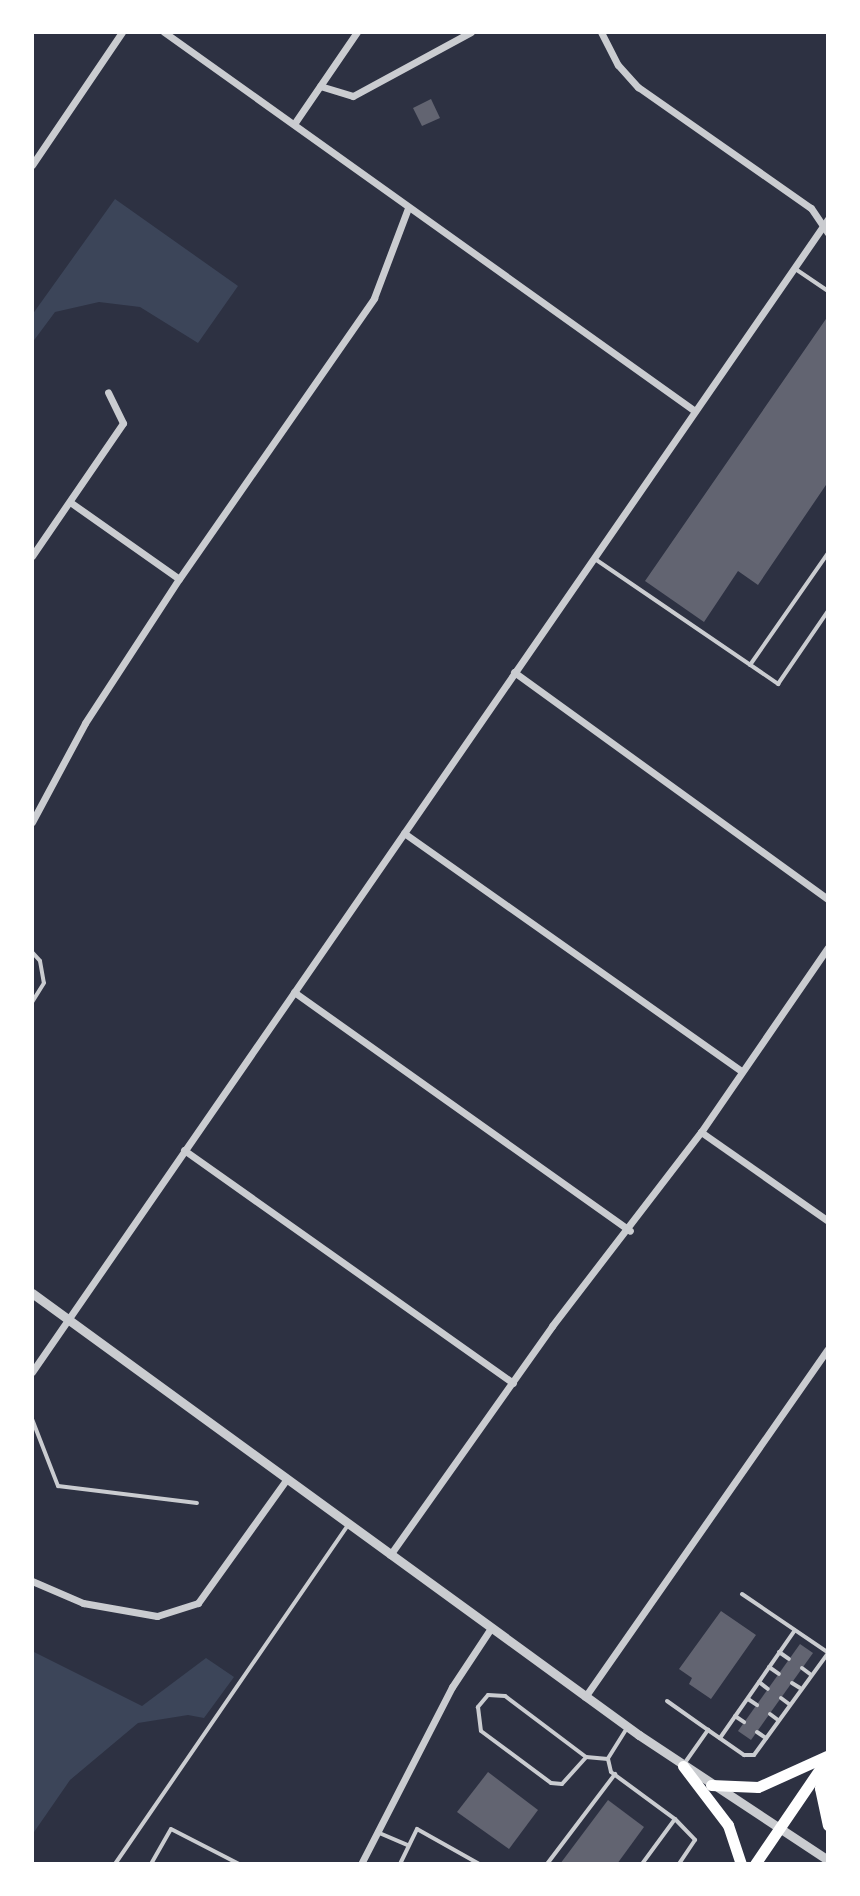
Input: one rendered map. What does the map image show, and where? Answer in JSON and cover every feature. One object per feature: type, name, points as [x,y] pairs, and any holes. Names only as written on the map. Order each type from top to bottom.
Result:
[{"type":"main road","points":[[711,1785],[758,1787],[828,1757]]},
{"type":"main road","points":[[828,1757],[820,1788],[828,1825]]},
{"type":"main road","points":[[755,1864],[828,1757]]},
{"type":"main road","points":[[683,1766],[728,1825],[741,1864]]},
{"type":"street","points":[[32,165],[122,32]]},
{"type":"street","points":[[164,32],[695,411]]},
{"type":"street","points":[[294,124],[357,32]]},
{"type":"street","points":[[320,86],[353,96],[471,32]]},
{"type":"street","points":[[32,1372],[514,672],[826,226],[811,208],[638,87],[618,65],[601,32]]},
{"type":"street","points":[[32,822],[85,723],[179,579],[374,298],[408,208]]},
{"type":"street","points":[[32,556],[123,423],[108,392]]},
{"type":"street","points":[[70,502],[179,579]]},
{"type":"street","points":[[514,672],[828,899]]},
{"type":"street","points":[[404,833],[742,1071]]},
{"type":"street","points":[[390,1555],[552,1326],[630,1231],[828,947]]},
{"type":"street","points":[[294,992],[630,1231]]},
{"type":"street","points":[[701,1132],[828,1221]]},
{"type":"street","points":[[184,1150],[513,1383]]},
{"type":"street","points":[[32,1293],[627,1727],[828,1860]]},
{"type":"street","points":[[585,1697],[828,1349]]},
{"type":"street","points":[[32,1581],[83,1603],[157,1616],[198,1603],[286,1480]]},
{"type":"street","points":[[361,1864],[452,1687],[491,1628]]},
{"type":"lane","points":[[794,268],[828,291]]},
{"type":"lane","points":[[750,665],[828,553]]},
{"type":"lane","points":[[593,558],[778,684],[828,611]]},
{"type":"lane","points":[[32,952],[40,961],[44,983],[32,1002]]},
{"type":"lane","points":[[32,1031],[32,1049]]},
{"type":"lane","points":[[32,1419],[58,1486],[197,1503]]},
{"type":"lane","points":[[115,1864],[348,1525]]},
{"type":"lane","points":[[667,1701],[749,1756],[766,1738],[827,1652],[742,1594]]},
{"type":"lane","points":[[720,1738],[795,1630]]},
{"type":"lane","points":[[779,1652],[789,1659]]},
{"type":"lane","points":[[769,1667],[779,1674]]},
{"type":"lane","points":[[802,1668],[810,1674]]},
{"type":"lane","points":[[759,1682],[768,1689]]},
{"type":"lane","points":[[792,1683],[800,1688]]},
{"type":"lane","points":[[586,1757],[562,1784],[551,1783],[481,1731],[478,1707],[488,1695],[505,1696],[586,1757],[608,1759]]},
{"type":"lane","points":[[781,1698],[789,1704]]},
{"type":"lane","points":[[748,1699],[757,1705]]},
{"type":"lane","points":[[770,1714],[778,1720]]},
{"type":"lane","points":[[735,1716],[744,1722]]},
{"type":"lane","points":[[608,1759],[627,1727]]},
{"type":"lane","points":[[683,1766],[708,1730]]},
{"type":"lane","points":[[757,1732],[766,1738]]},
{"type":"lane","points":[[608,1759],[615,1774],[675,1819],[695,1840],[679,1864]]},
{"type":"lane","points":[[547,1864],[615,1774]]},
{"type":"lane","points":[[642,1864],[675,1819]]},
{"type":"lane","points":[[151,1864],[171,1829],[239,1864]]},
{"type":"lane","points":[[400,1864],[417,1829],[479,1864]]},
{"type":"lane","points":[[377,1832],[409,1846]]},
{"type":"shaded area","points":[[115,199],[238,286],[198,343],[140,307],[99,302],[55,312],[32,343],[32,315]]},
{"type":"shaded area","points":[[32,1651],[142,1706],[206,1658],[234,1677],[204,1718],[188,1715],[138,1723],[70,1780],[32,1835]]},
{"type":"building","points":[[431,99],[440,118],[422,126],[413,108]]},
{"type":"building","points":[[828,316],[828,482],[758,585],[738,571],[704,622],[645,581]]},
{"type":"building","points":[[721,1611],[756,1635],[711,1699],[689,1684],[692,1678],[679,1669]]},
{"type":"building","points":[[800,1644],[813,1653],[751,1740],[738,1731]]},
{"type":"building","points":[[488,1772],[538,1810],[509,1849],[457,1812]]},
{"type":"building","points":[[608,1800],[644,1827],[617,1864],[560,1864]]}]
